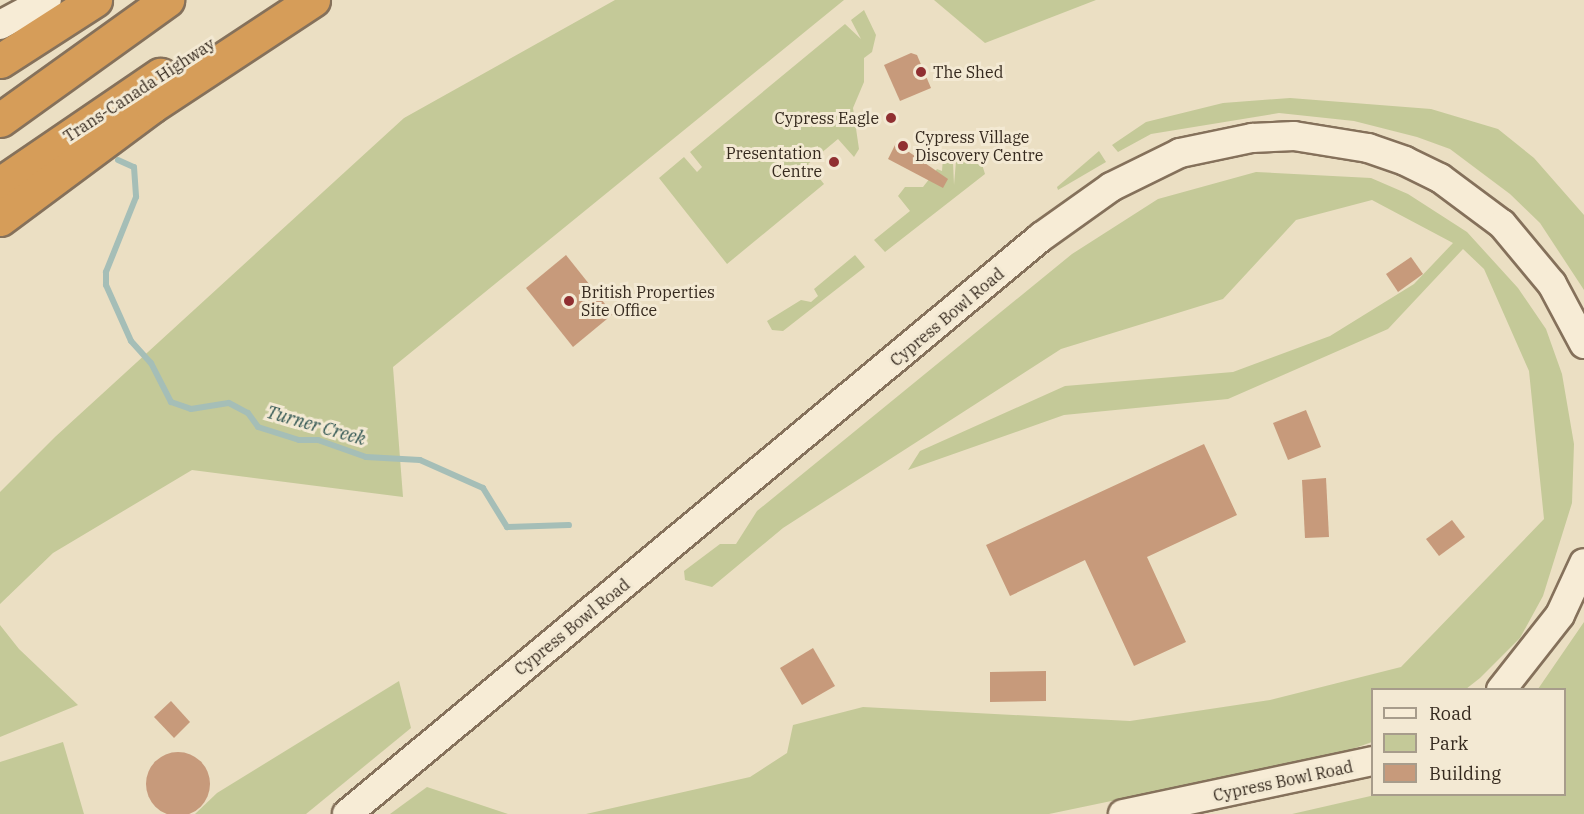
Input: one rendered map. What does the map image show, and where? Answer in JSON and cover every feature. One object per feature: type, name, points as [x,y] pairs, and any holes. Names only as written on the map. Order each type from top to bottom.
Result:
[{"type":"highway","points":[[0,61],[95,0]]},
{"type":"highway","points":[[0,120],[167,0]]},
{"type":"highway","name":"Trans-Canada Highway","points":[[0,184],[281,0]]},
{"type":"highway","points":[[0,219],[152,106],[313,0]]},
{"type":"street","points":[[0,25],[47,0]]},
{"type":"street","name":"Cypress Bowl Road","points":[[346,814],[1041,237],[1111,187],[1180,153],[1243,139],[1294,136],[1368,148],[1405,161],[1440,178],[1502,224],[1552,284],[1584,344]]},
{"type":"street","points":[[1503,688],[1560,615],[1584,563]]},
{"type":"street","name":"Cypress Bowl Road","points":[[1123,814],[1371,761]]},
{"type":"green space","points":[[615,0],[844,0],[393,367],[403,497],[192,470],[53,553],[0,604],[0,492],[55,437],[404,118]]},
{"type":"green space","points":[[934,0],[1096,0],[985,43]]},
{"type":"green space","points":[[864,10],[876,35],[872,52],[864,58],[864,82],[853,108],[859,149],[854,157],[838,139],[808,164],[824,184],[727,264],[659,178],[684,157],[697,172],[702,167],[690,152],[845,24],[861,39],[851,20]]},
{"type":"green space","points":[[1290,98],[1431,109],[1498,129],[1534,158],[1584,215],[1584,290],[1540,223],[1510,194],[1450,149],[1417,137],[1354,121],[1279,113],[1151,134],[1118,152],[1112,145],[1146,122],[1223,103]]},
{"type":"green space","points":[[1099,151],[1106,162],[1058,190],[1057,187]]},
{"type":"green space","points":[[964,152],[981,161],[985,174],[885,252],[874,240],[910,211],[898,196],[905,187],[923,187],[937,169],[942,171],[943,158],[953,162],[954,185],[956,161]]},
{"type":"green space","points":[[1256,172],[1371,178],[1408,194],[1467,232],[1518,288],[1546,329],[1562,374],[1574,444],[1572,503],[1543,596],[1520,638],[1467,688],[1371,688],[1371,742],[1341,753],[1049,814],[586,814],[750,777],[787,753],[793,725],[863,707],[1130,721],[1270,700],[1401,667],[1544,519],[1529,371],[1484,269],[1463,249],[1388,329],[1228,399],[1064,415],[908,470],[920,451],[1065,386],[1233,372],[1330,336],[1414,284],[1453,243],[1372,200],[1296,220],[1223,299],[1061,349],[783,528],[712,587],[685,580],[684,571],[720,544],[736,544],[757,511],[1072,254],[1158,199]]},
{"type":"green space","points":[[855,255],[865,267],[783,331],[772,330],[767,321],[801,300],[811,302],[818,296],[814,289]]},
{"type":"green space","points":[[1584,622],[1584,814],[1292,814],[1371,796],[1566,796],[1566,688],[1539,688]]},
{"type":"green space","points":[[0,625],[19,649],[78,705],[0,737]]},
{"type":"green space","points":[[399,681],[411,728],[306,814],[195,814],[217,793]]},
{"type":"green space","points":[[63,742],[84,814],[0,814],[0,762]]},
{"type":"green space","points":[[427,787],[508,814],[390,814]]},
{"type":"building","points":[[911,53],[917,55],[931,88],[900,101],[884,65]]},
{"type":"building","points":[[896,143],[948,179],[943,188],[888,159]]},
{"type":"building","name":"British Properties Site Office","points":[[566,255],[613,314],[573,347],[526,288]]},
{"type":"building","points":[[1411,257],[1423,274],[1398,292],[1386,274]]},
{"type":"building","points":[[1306,410],[1321,447],[1288,460],[1273,423]]},
{"type":"building","points":[[1204,444],[1237,515],[1147,557],[1186,642],[1134,666],[1085,560],[1010,596],[986,545]]},
{"type":"building","points":[[1326,478],[1329,537],[1305,538],[1302,480]]},
{"type":"building","points":[[1452,520],[1465,537],[1439,556],[1426,539]]},
{"type":"building","points":[[813,648],[835,686],[802,705],[780,668]]},
{"type":"building","points":[[1046,671],[1046,701],[990,702],[990,672]]},
{"type":"building","points":[[171,701],[190,722],[174,738],[154,717]]},
{"type":"building","points":[[178,752],[196,757],[205,766],[209,778],[208,796],[205,802],[190,814],[166,814],[155,807],[148,796],[146,784],[148,772],[155,761],[166,754]]},
{"type":"waterway","name":"Turner Creek","points":[[118,160],[134,167],[136,197],[106,272],[106,285],[131,341],[151,363],[171,402],[191,409],[229,403],[248,413],[258,427],[299,440],[318,440],[366,457],[420,460],[483,488],[507,527],[569,525]]},
{"type":"place","name":"The Shed","points":[[921,72]]},
{"type":"place","name":"Cypress Eagle","points":[[891,118]]},
{"type":"place","name":"Cypress Village Discovery Centre","points":[[903,146]]},
{"type":"place","name":"Presentation Centre","points":[[834,162]]},
{"type":"place","name":"British Properties Site Office","points":[[569,301]]}]
